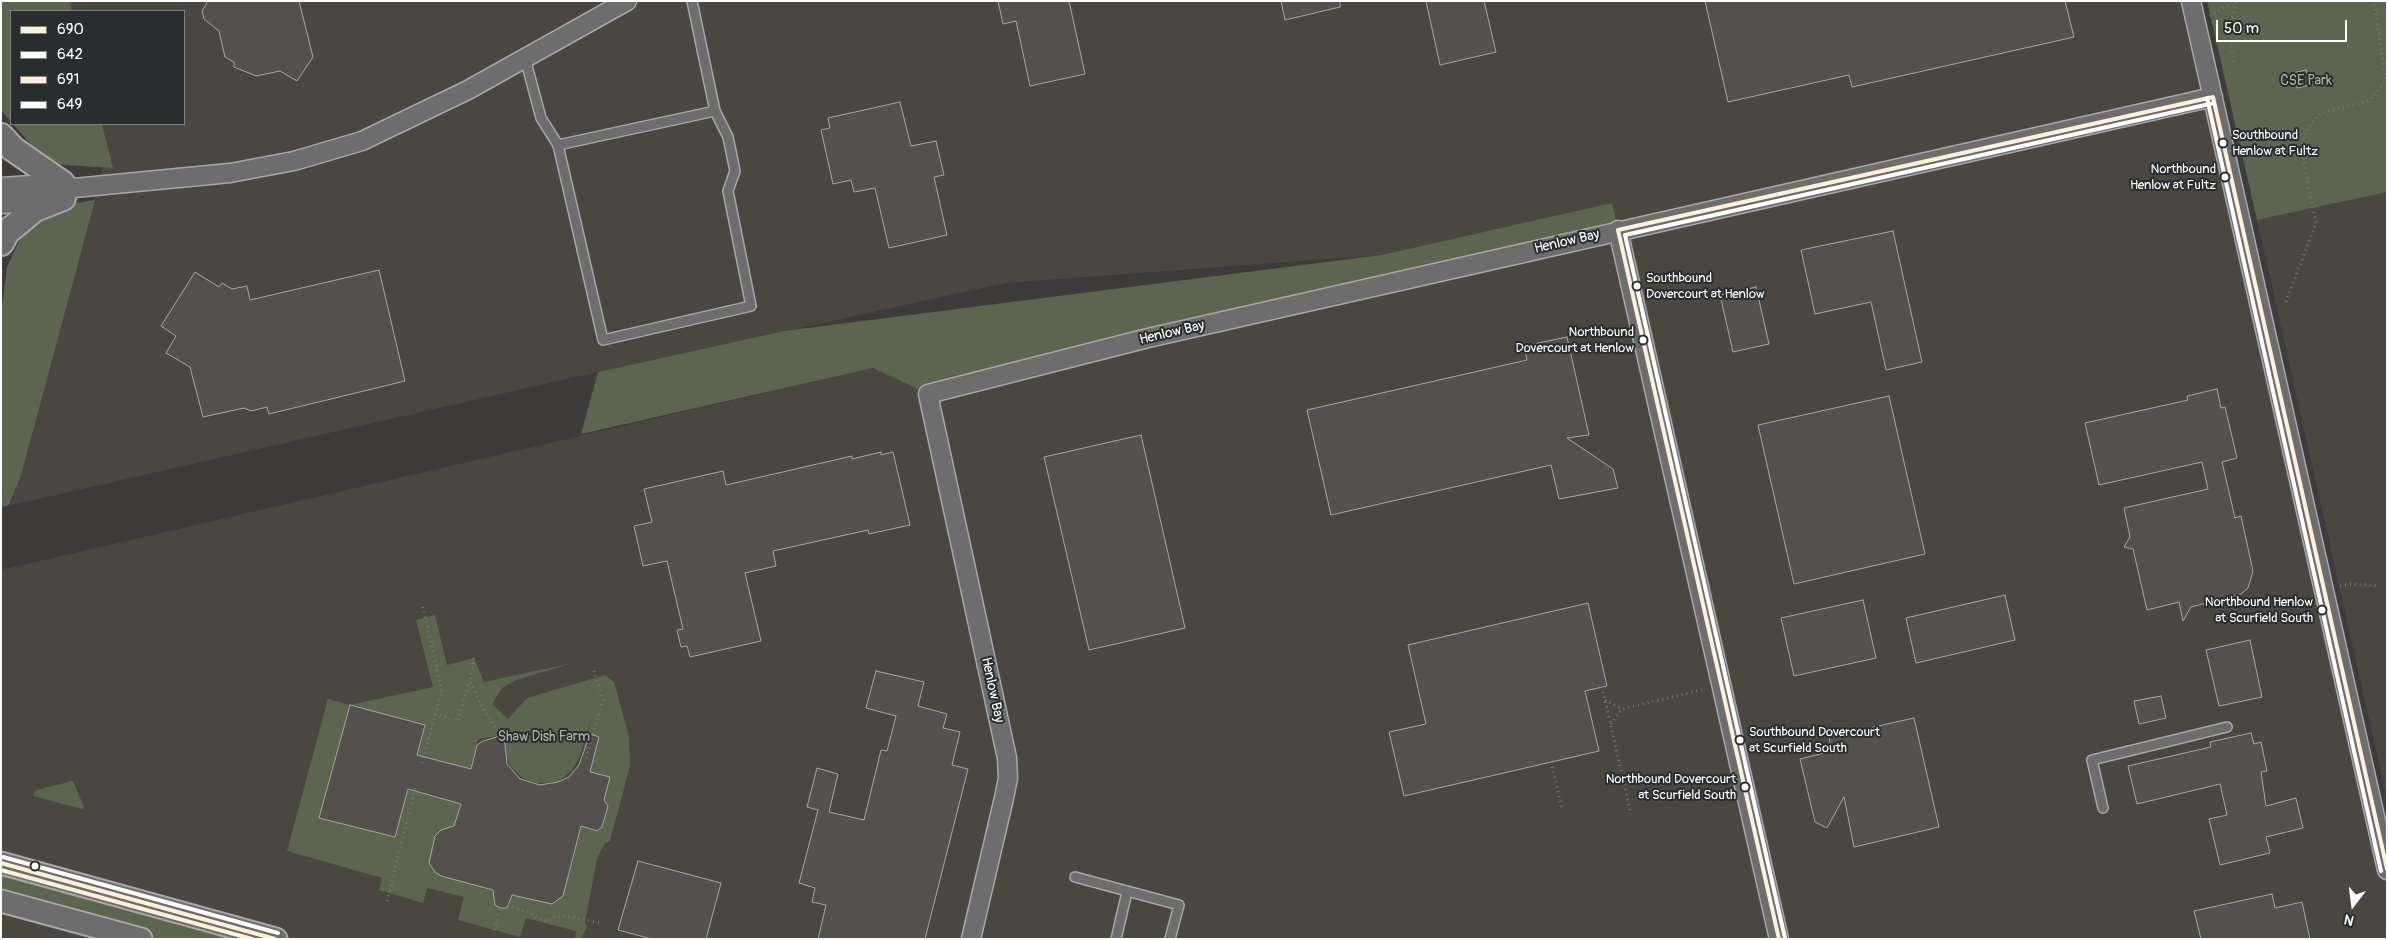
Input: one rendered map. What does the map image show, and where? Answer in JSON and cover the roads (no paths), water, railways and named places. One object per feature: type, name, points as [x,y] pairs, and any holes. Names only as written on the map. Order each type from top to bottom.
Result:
[{"type":"main road","points":[[1,136],[13,149],[66,190],[35,209],[7,232],[1,243]]},
{"type":"street","points":[[1,204],[66,190],[230,173],[294,161],[362,141],[399,125],[628,1]]},
{"type":"street","points":[[2191,1],[2323,590],[2383,838],[2387,870]]},
{"type":"street","name":"Henlow Bay","points":[[970,939],[1004,798],[1008,778],[1007,758],[928,394],[1148,338],[1618,230],[2213,97]]},
{"type":"street","points":[[1,187],[66,190]]},
{"type":"street","points":[[1618,230],[1780,939]]},
{"type":"street","points":[[1,863],[276,939]]},
{"type":"street","points":[[1,901],[141,939]]},
{"type":"lane","points":[[525,58],[541,118],[558,145],[603,340],[750,306],[728,191],[735,171],[728,137],[715,111],[692,1]]},
{"type":"lane","points":[[558,145],[715,111]]},
{"type":"lane","points":[[2103,808],[2092,760],[2227,727]]},
{"type":"lane","points":[[1075,877],[1179,905],[1170,939]]},
{"type":"lane","points":[[1116,939],[1127,892]]},
{"type":"place","name":"Southbound Henlow at Fultz","points":[[2223,143]]},
{"type":"place","name":"Northbound Henlow at Fultz","points":[[2225,177]]},
{"type":"place","name":"Southbound Dovercourt at Henlow","points":[[1637,286]]},
{"type":"place","name":"Northbound Dovercourt at Henlow","points":[[1643,340]]},
{"type":"place","name":"Northbound Henlow at Scurfield South","points":[[2322,610]]},
{"type":"place","name":"Southbound Dovercourt at Scurfield South","points":[[1740,740]]},
{"type":"place","name":"Northbound Dovercourt at Scurfield South","points":[[1745,787]]},
{"type":"park label","name":"CSE Park","points":[[2306,81]]},
{"type":"park label","name":"Shaw Dish Farm","points":[[544,737]]}]
